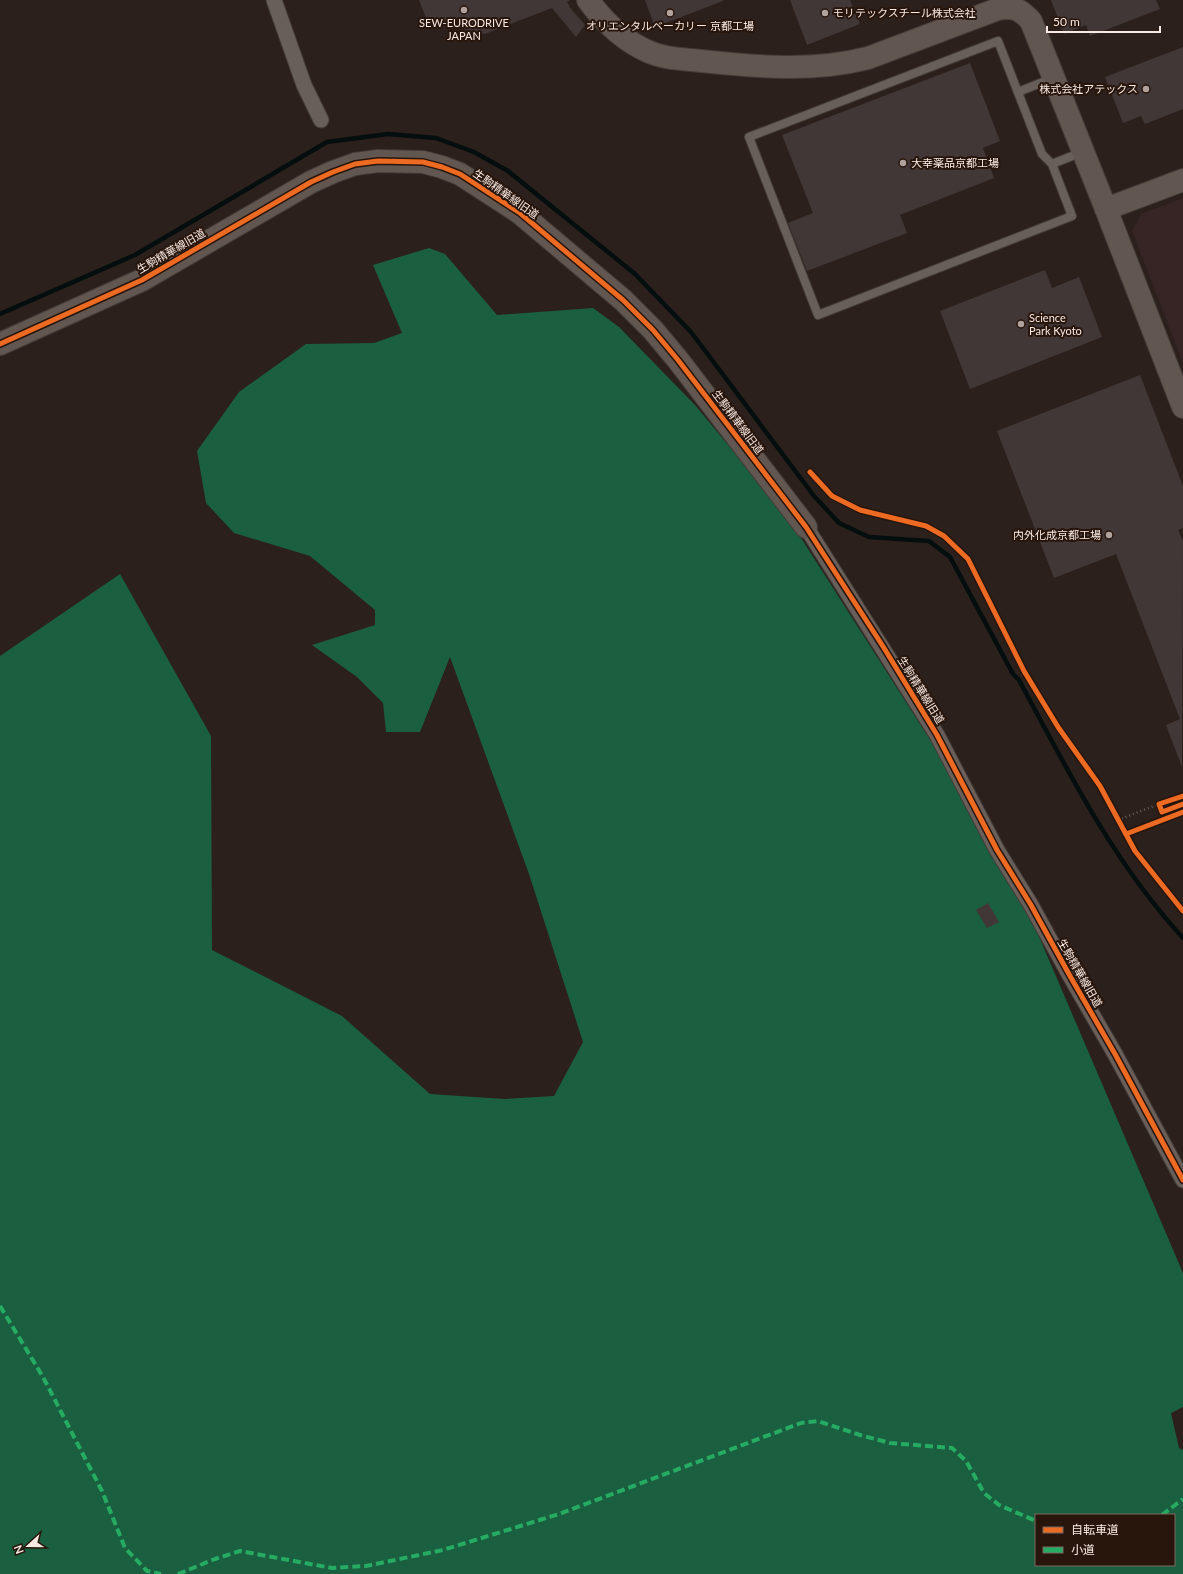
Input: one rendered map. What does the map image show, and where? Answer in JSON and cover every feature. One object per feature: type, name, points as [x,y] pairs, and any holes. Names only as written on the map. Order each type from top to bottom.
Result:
[{"type":"street","points":[[274,0],[304,85],[321,120]]},
{"type":"street","points":[[588,0],[613,29],[631,43],[649,52],[664,57],[756,67],[828,66],[848,63],[868,58],[998,9],[1009,7],[1017,9],[1031,20],[1183,407]]},
{"type":"street","name":"生駒精華線旧道","points":[[0,344],[142,280],[311,182],[356,164],[378,161],[423,162],[442,167],[460,174],[520,213],[623,300],[653,330],[678,360],[806,527],[937,735],[997,850],[1031,905],[1115,1054],[1183,1180]]},
{"type":"street","points":[[1106,209],[1183,180]]},
{"type":"lane","points":[[998,41],[1042,154],[1052,164],[1072,216],[818,315],[749,137],[998,41]]},
{"type":"lane","points":[[1018,92],[1053,77]]},
{"type":"lane","points":[[1052,164],[1083,151]]},
{"type":"path","points":[[1114,813],[1119,822],[1165,802]]},
{"type":"path","points":[[1159,804],[1162,812]]},
{"type":"shaded area","points":[[1183,198],[1183,363],[1132,231],[1141,214]]},
{"type":"green space","points":[[429,248],[445,254],[497,315],[593,308],[619,327],[695,405],[787,516],[1005,857],[1183,1273],[1183,1407],[1171,1413],[1179,1448],[1183,1450],[1183,1574],[0,1574],[0,656],[120,574],[211,736],[212,950],[342,1016],[430,1094],[505,1099],[554,1096],[583,1042],[529,874],[450,657],[420,732],[386,732],[383,703],[357,677],[312,645],[375,625],[375,610],[310,556],[234,533],[206,503],[197,451],[239,392],[306,344],[374,343],[402,333],[373,265]]},
{"type":"building","points":[[419,0],[570,0],[567,2],[571,9],[585,25],[576,37],[552,8],[485,34],[427,20]]},
{"type":"building","name":"オリエンタルベーカリー 京都工場","points":[[645,0],[723,0],[723,1],[655,27]]},
{"type":"building","name":"モリテックスチール株式会社","points":[[790,0],[850,0],[860,24],[807,45]]},
{"type":"building","points":[[1051,0],[1156,0],[1160,9],[1090,36],[1086,25],[1064,34]]},
{"type":"building","name":"株式会社アテックス","points":[[1183,47],[1183,109],[1145,124],[1141,116],[1123,123],[1105,77]]},
{"type":"building","name":"大幸薬品京都工場","points":[[970,63],[1000,141],[983,148],[994,178],[900,215],[907,233],[807,271],[788,223],[813,213],[782,135]]},
{"type":"building","name":"Science Park Kyoto","points":[[1045,270],[1052,288],[1079,277],[1102,337],[970,389],[940,311]]},
{"type":"building","name":"内外化成京都工場","points":[[1140,375],[1183,486],[1183,528],[1178,530],[1183,541],[1182,767],[1166,725],[1180,719],[1116,554],[1054,578],[997,431]]},
{"type":"building","points":[[988,903],[999,922],[987,928],[976,910]]},
{"type":"waterway","points":[[0,314],[135,255],[327,142],[388,134],[436,138],[474,152],[508,171],[635,274],[691,332],[814,496],[839,523],[869,537],[929,541],[950,557],[1013,674],[1019,680],[1093,814],[1135,878],[1158,909],[1183,938]]},
{"type":"marked path","points":[[0,1306],[43,1377],[102,1491],[125,1548],[147,1571],[161,1574]]},
{"type":"marked path","points":[[178,1574],[240,1551],[332,1568],[366,1566],[443,1550],[559,1514],[801,1423],[818,1421],[890,1443],[952,1448],[966,1461],[984,1493],[999,1505],[1035,1521]]},
{"type":"marked path","points":[[1163,1514],[1183,1499]]},
{"type":"cycle path","points":[[0,344],[142,280],[311,182],[355,164],[378,161],[423,162],[442,167],[460,174],[520,213],[623,300],[653,330],[678,360],[806,527],[884,648],[937,735],[997,850],[1031,905],[1115,1054],[1183,1180]]},
{"type":"cycle path","points":[[810,472],[832,496],[860,510],[926,526],[944,536],[968,559],[1024,671],[1058,727],[1100,786],[1135,851],[1183,911]]},
{"type":"cycle path","points":[[1183,796],[1159,804],[1162,812],[1183,804]]},
{"type":"cycle path","points":[[1126,834],[1183,812]]},
{"type":"place","name":"SEW-EURODRIVE JAPAN","points":[[464,10]]},
{"type":"place","name":"オリエンタルベーカリー 京都工場","points":[[670,13]]},
{"type":"place","name":"モリテックスチール株式会社","points":[[825,13]]},
{"type":"place","name":"株式会社アテックス","points":[[1146,89]]},
{"type":"place","name":"大幸薬品京都工場","points":[[903,163]]},
{"type":"place","name":"Science Park Kyoto","points":[[1021,324]]},
{"type":"place","name":"内外化成京都工場","points":[[1109,535]]}]
